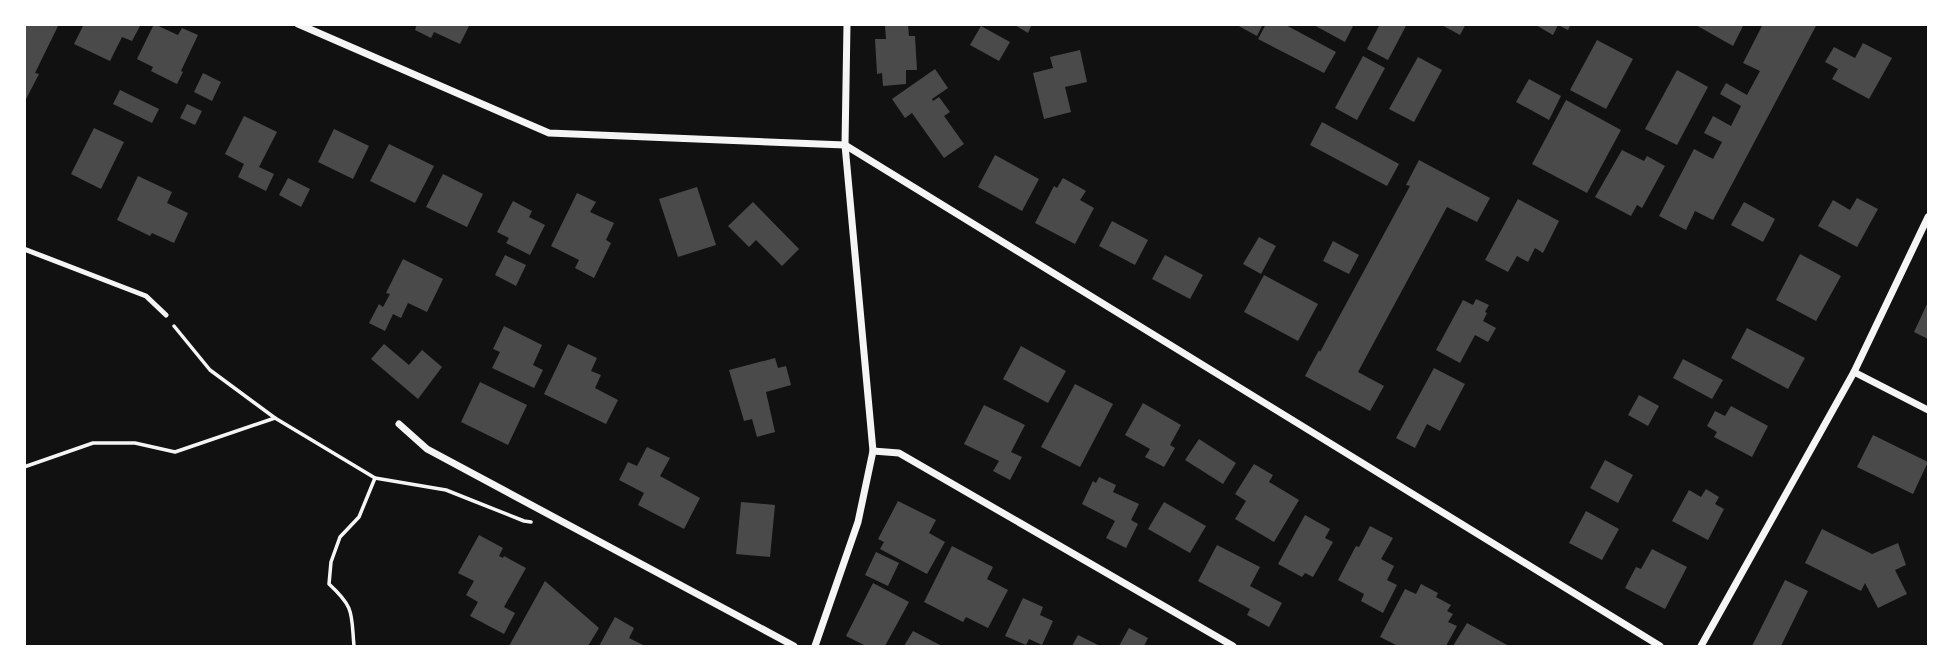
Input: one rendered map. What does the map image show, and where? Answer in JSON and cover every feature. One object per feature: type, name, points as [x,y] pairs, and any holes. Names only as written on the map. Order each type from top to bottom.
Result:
[{"type":"street","points":[[298,24],[549,133],[845,145],[1660,646]]},
{"type":"street","points":[[815,646],[858,522],[873,451],[845,145],[848,24]]},
{"type":"street","points":[[1701,646],[1854,372],[1928,217]]},
{"type":"street","points":[[1854,372],[1928,410]]},
{"type":"street","points":[[399,424],[427,449],[794,646]]},
{"type":"street","points":[[873,451],[899,453],[1233,646]]},
{"type":"lane","points":[[24,249],[146,296],[166,315]]},
{"type":"path","points":[[166,315],[209,370],[275,418],[375,478],[446,490],[524,521],[537,522]]},
{"type":"path","points":[[24,467],[93,443],[135,443],[175,452],[275,418]]},
{"type":"path","points":[[354,646],[350,608],[329,584],[331,562],[341,537],[359,517],[375,478]]},
{"type":"building","points":[[24,24],[59,24],[24,103]]},
{"type":"building","points":[[84,24],[141,24],[132,41],[122,37],[110,61],[74,44]]},
{"type":"building","points":[[154,24],[178,35],[182,28],[198,35],[177,84],[151,71],[153,67],[137,59]]},
{"type":"building","points":[[417,24],[470,24],[460,44],[434,32],[431,38],[415,30]]},
{"type":"building","points":[[1013,24],[1032,24],[1028,33]]},
{"type":"building","points":[[1235,24],[1263,24],[1257,36]]},
{"type":"building","points":[[1266,24],[1284,24],[1336,52],[1324,73],[1258,39]]},
{"type":"building","points":[[1312,24],[1354,24],[1345,42]]},
{"type":"building","points":[[1380,24],[1407,24],[1388,60],[1367,49]]},
{"type":"building","points":[[1440,24],[1466,24],[1460,35]]},
{"type":"building","points":[[1534,24],[1571,24],[1568,30],[1558,25],[1553,35]]},
{"type":"building","points":[[1694,24],[1744,24],[1733,46]]},
{"type":"building","points":[[1763,24],[1817,24],[1713,220],[1695,211],[1686,230],[1659,216],[1694,149],[1713,159],[1722,142],[1704,133],[1713,116],[1731,126],[1741,106],[1720,94],[1726,83],[1747,95],[1760,71],[1743,63]]},
{"type":"building","points":[[908,25],[909,36],[915,36],[917,70],[906,70],[906,84],[883,86],[882,73],[877,74],[875,39],[886,39],[885,26]]},
{"type":"building","points":[[981,26],[1010,42],[999,61],[970,45]]},
{"type":"building","points":[[1597,40],[1633,59],[1606,109],[1570,90]]},
{"type":"building","points":[[1863,43],[1892,58],[1869,99],[1832,79],[1838,69],[1825,62],[1834,47],[1855,58]]},
{"type":"building","points":[[1080,50],[1087,82],[1065,87],[1071,112],[1044,119],[1033,73],[1053,68],[1050,57]]},
{"type":"building","points":[[1363,56],[1385,68],[1357,120],[1335,108]]},
{"type":"building","points":[[1418,57],[1442,70],[1414,122],[1389,109]]},
{"type":"building","points":[[935,69],[948,88],[932,99],[933,101],[939,97],[950,112],[944,116],[964,144],[944,158],[912,113],[905,118],[892,99]]},
{"type":"building","points":[[1677,70],[1708,87],[1677,145],[1645,129]]},
{"type":"building","points":[[203,73],[221,82],[212,101],[194,92]]},
{"type":"building","points":[[1529,79],[1561,96],[1549,120],[1516,102]]},
{"type":"building","points":[[120,90],[159,109],[152,123],[113,104]]},
{"type":"building","points":[[1566,100],[1621,130],[1587,193],[1532,164]]},
{"type":"building","points":[[187,104],[202,111],[195,125],[180,118]]},
{"type":"building","points":[[244,116],[277,132],[259,167],[274,174],[266,191],[238,177],[244,164],[225,154]]},
{"type":"building","points":[[1322,122],[1399,164],[1387,186],[1310,145]]},
{"type":"building","points":[[94,128],[124,142],[101,189],[71,174]]},
{"type":"building","points":[[334,129],[369,146],[353,179],[318,162]]},
{"type":"building","points":[[389,144],[434,166],[415,203],[370,181]]},
{"type":"building","points":[[1622,150],[1644,161],[1647,156],[1665,166],[1642,208],[1637,205],[1631,216],[1595,197]]},
{"type":"building","points":[[995,155],[1039,179],[1022,211],[978,187]]},
{"type":"building","points":[[1419,160],[1490,198],[1477,222],[1447,207],[1358,372],[1384,386],[1370,411],[1305,376],[1410,186],[1406,185]]},
{"type":"building","points":[[443,174],[483,194],[467,227],[426,207]]},
{"type":"building","points":[[138,176],[172,192],[167,203],[188,213],[174,243],[152,233],[150,236],[117,220]]},
{"type":"building","points":[[288,178],[310,189],[301,207],[279,195]]},
{"type":"building","points":[[1063,178],[1086,191],[1080,200],[1094,208],[1075,244],[1035,223],[1054,186],[1057,188]]},
{"type":"building","points":[[697,187],[716,245],[678,257],[659,199]]},
{"type":"building","points":[[577,193],[596,202],[590,212],[614,223],[606,240],[611,243],[594,278],[575,268],[579,260],[551,246]]},
{"type":"building","points":[[1857,198],[1878,209],[1857,247],[1818,226],[1833,200],[1850,210]]},
{"type":"building","points":[[1518,199],[1559,221],[1543,253],[1535,248],[1528,262],[1517,256],[1508,272],[1485,260]]},
{"type":"building","points":[[513,201],[532,211],[529,217],[545,225],[530,255],[506,243],[509,238],[497,232]]},
{"type":"building","points":[[753,202],[799,249],[782,266],[756,240],[749,247],[728,226]]},
{"type":"building","points":[[1744,202],[1775,219],[1763,242],[1731,225]]},
{"type":"building","points":[[1112,221],[1148,240],[1135,265],[1099,246]]},
{"type":"building","points":[[1259,237],[1276,246],[1261,274],[1243,264]]},
{"type":"building","points":[[1333,241],[1359,255],[1349,274],[1323,261]]},
{"type":"building","points":[[1800,254],[1841,276],[1816,321],[1776,300]]},
{"type":"building","points":[[505,255],[526,265],[516,286],[495,275]]},
{"type":"building","points":[[1165,255],[1203,275],[1190,299],[1152,279]]},
{"type":"building","points":[[403,259],[443,279],[427,312],[408,303],[401,318],[393,314],[385,331],[369,323],[379,304],[383,307],[390,294],[386,293]]},
{"type":"building","points":[[1264,275],[1318,304],[1298,341],[1244,312]]},
{"type":"building","points":[[1476,299],[1489,305],[1483,321],[1496,328],[1488,342],[1475,335],[1460,363],[1436,350],[1463,300],[1473,305]]},
{"type":"building","points":[[1928,302],[1928,339],[1914,332]]},
{"type":"building","points":[[504,326],[542,345],[533,365],[543,370],[534,388],[492,368],[500,352],[493,349]]},
{"type":"building","points":[[1747,328],[1805,358],[1788,389],[1731,358]]},
{"type":"building","points":[[384,344],[409,365],[422,350],[442,367],[418,399],[371,359]]},
{"type":"building","points":[[568,344],[597,358],[591,371],[601,375],[595,388],[618,400],[606,424],[544,394]]},
{"type":"building","points":[[1021,346],[1066,371],[1048,403],[1003,379]]},
{"type":"building","points":[[775,358],[778,368],[786,366],[791,385],[766,392],[775,432],[757,437],[752,419],[744,421],[729,370]]},
{"type":"building","points":[[1683,359],[1723,380],[1712,399],[1673,378]]},
{"type":"building","points":[[1434,368],[1465,384],[1440,431],[1427,424],[1415,448],[1396,438]]},
{"type":"building","points":[[480,382],[527,405],[508,445],[461,422]]},
{"type":"building","points":[[1075,384],[1113,404],[1080,467],[1041,447]]},
{"type":"building","points":[[1639,395],[1659,406],[1648,426],[1628,415]]},
{"type":"building","points":[[1143,403],[1181,425],[1170,445],[1175,448],[1164,467],[1145,457],[1150,449],[1125,435]]},
{"type":"building","points":[[984,405],[1025,425],[1011,452],[1022,457],[1010,480],[993,471],[999,461],[964,444]]},
{"type":"building","points":[[1731,406],[1768,426],[1752,457],[1714,437],[1717,432],[1707,426],[1715,411],[1725,416]]},
{"type":"building","points":[[1873,435],[1928,462],[1913,494],[1857,467]]},
{"type":"building","points":[[1199,439],[1236,463],[1223,484],[1185,460]]},
{"type":"building","points":[[647,447],[670,458],[660,476],[700,498],[684,529],[638,505],[644,493],[619,480],[628,462],[637,466]]},
{"type":"building","points":[[1605,460],[1633,475],[1618,503],[1590,488]]},
{"type":"building","points":[[1254,464],[1273,475],[1269,482],[1299,500],[1274,542],[1235,519],[1246,501],[1235,494]]},
{"type":"building","points":[[1099,477],[1116,485],[1113,492],[1139,504],[1131,520],[1138,524],[1126,548],[1106,538],[1115,521],[1082,504],[1093,481],[1096,483]]},
{"type":"building","points":[[1706,489],[1719,497],[1715,504],[1724,509],[1708,540],[1672,521],[1689,490],[1701,497]]},
{"type":"building","points":[[898,501],[936,520],[929,533],[945,542],[927,574],[880,549],[884,542],[878,539]]},
{"type":"building","points":[[741,502],[775,505],[770,557],[736,554]]},
{"type":"building","points":[[1164,502],[1206,526],[1190,553],[1148,529]]},
{"type":"building","points":[[1586,511],[1619,529],[1602,560],[1569,543]]},
{"type":"building","points":[[1305,515],[1330,529],[1325,538],[1333,542],[1313,577],[1305,573],[1302,577],[1278,564]]},
{"type":"building","points":[[1370,526],[1393,538],[1381,559],[1394,566],[1387,580],[1397,585],[1383,613],[1361,601],[1364,594],[1338,580]]},
{"type":"building","points":[[1822,529],[1872,554],[1898,543],[1906,565],[1895,570],[1907,594],[1878,608],[1865,583],[1861,591],[1805,563]]},
{"type":"building","points":[[479,535],[503,548],[499,556],[526,568],[504,607],[515,613],[504,634],[470,616],[478,602],[466,595],[474,581],[458,573]]},
{"type":"building","points":[[1217,545],[1260,567],[1250,586],[1282,603],[1269,627],[1247,615],[1250,609],[1198,581]]},
{"type":"building","points":[[952,546],[993,567],[987,579],[1008,590],[988,628],[966,617],[963,622],[924,602]]},
{"type":"building","points":[[1652,549],[1687,567],[1665,609],[1625,588],[1636,567],[1641,569]]},
{"type":"building","points":[[876,552],[899,563],[888,586],[865,575]]},
{"type":"building","points":[[1785,580],[1808,591],[1781,646],[1752,646]]},
{"type":"building","points":[[545,581],[599,628],[588,646],[509,646]]},
{"type":"building","points":[[873,583],[909,602],[885,646],[866,646],[846,636]]},
{"type":"building","points":[[1421,584],[1438,593],[1436,597],[1451,605],[1447,611],[1453,614],[1448,622],[1457,626],[1446,646],[1398,646],[1380,637],[1405,589],[1416,594]]},
{"type":"building","points":[[1023,598],[1043,607],[1040,615],[1053,621],[1042,645],[1029,639],[1026,645],[1005,636]]},
{"type":"building","points":[[615,617],[634,628],[629,638],[645,646],[599,646]]},
{"type":"building","points":[[1467,623],[1509,646],[1453,646]]},
{"type":"building","points":[[1129,628],[1148,638],[1144,646],[1119,646]]},
{"type":"building","points":[[913,631],[942,646],[904,646]]},
{"type":"building","points":[[1078,635],[1100,646],[1072,646]]}]
